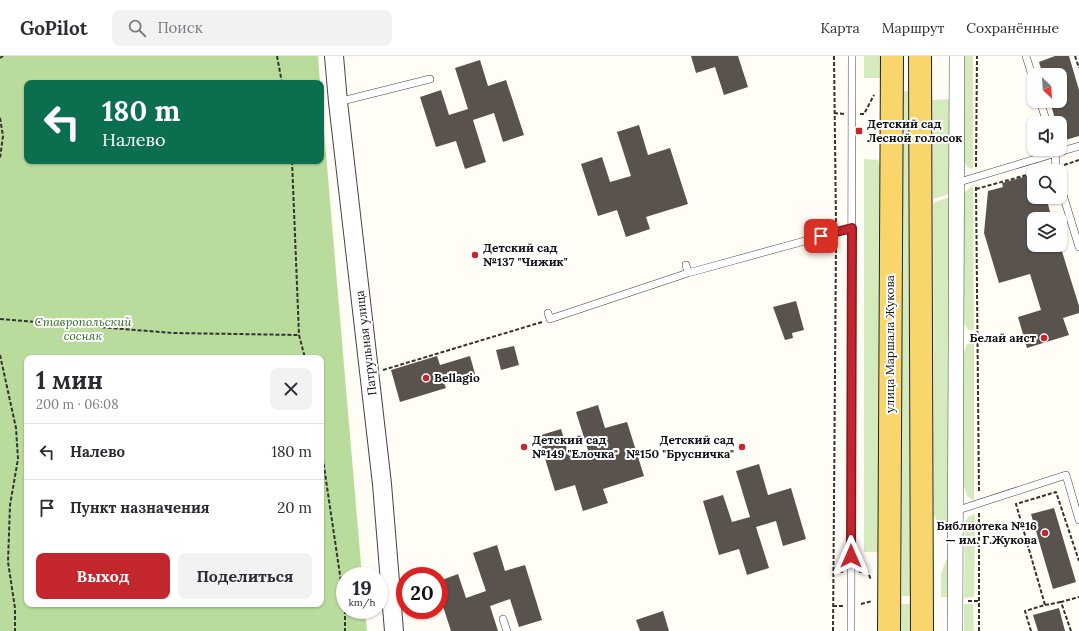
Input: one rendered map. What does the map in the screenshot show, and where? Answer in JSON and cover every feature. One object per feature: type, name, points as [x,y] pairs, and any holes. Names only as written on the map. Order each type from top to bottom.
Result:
[{"type":"main road","name":"улица Маршала Жукова","points":[[889,631],[892,56]]},
{"type":"main road","points":[[920,56],[922,631]]},
{"type":"street","name":"Патрульная улица","points":[[334,56],[382,484],[394,631]]},
{"type":"street","points":[[955,631],[957,56]]},
{"type":"lane","points":[[851,631],[852,56]]},
{"type":"lane","points":[[1026,56],[1030,68]]},
{"type":"lane","points":[[338,102],[430,79]]},
{"type":"lane","points":[[1067,148],[1079,146]]},
{"type":"lane","points":[[956,183],[1040,156]]},
{"type":"lane","points":[[1066,204],[1079,247]]},
{"type":"lane","points":[[549,316],[688,273],[852,228]]},
{"type":"lane","points":[[686,266],[688,273]]},
{"type":"lane","points":[[955,510],[980,504],[1066,475],[1079,520]]},
{"type":"lane","points":[[503,619],[507,631]]},
{"type":"path","points":[[277,56],[281,80]]},
{"type":"path","points":[[833,631],[836,232],[834,56]]},
{"type":"path","points":[[977,56],[976,189],[980,504],[979,631]]},
{"type":"path","points":[[1075,56],[1079,68]]},
{"type":"path","points":[[0,118],[3,136],[0,158]]},
{"type":"path","points":[[292,164],[299,335],[303,355]]},
{"type":"path","points":[[976,189],[1027,175]]},
{"type":"path","points":[[369,371],[386,369],[549,316]]},
{"type":"path","points":[[0,319],[174,333],[299,335]]},
{"type":"path","points":[[0,355],[16,428],[18,459],[10,505],[8,562],[16,608],[15,631]]},
{"type":"path","points":[[324,466],[339,567]]},
{"type":"path","points":[[1045,605],[1016,504],[1056,492],[1079,561]]},
{"type":"path","points":[[1031,631],[1025,611],[1079,597]]},
{"type":"path","points":[[1061,602],[1071,631]]},
{"type":"path","points":[[345,619],[345,631]]},
{"type":"green space","name":"Ставропольский сосняк","points":[[0,56],[318,56],[320,80],[24,80],[24,164],[324,164],[324,130],[361,567],[336,567],[336,619],[366,619],[367,631],[0,631]]},
{"type":"green space","points":[[864,56],[880,56],[880,78],[864,78]]},
{"type":"green space","points":[[963,56],[973,56],[973,169],[967,167],[964,159]]},
{"type":"green space","points":[[902,91],[912,91],[911,596],[902,596]]},
{"type":"green space","points":[[949,99],[950,194],[933,199],[932,100]]},
{"type":"green space","points":[[864,159],[878,160],[881,172],[880,552],[864,552]]},
{"type":"green space","points":[[973,185],[974,330],[968,330],[964,323],[963,316],[963,199],[965,192]]},
{"type":"green space","points":[[949,197],[949,526],[939,526],[934,515],[933,203]]},
{"type":"green space","points":[[974,341],[974,501],[967,496],[964,487],[964,352],[967,344]]},
{"type":"green space","points":[[975,514],[974,597],[964,598],[965,522],[968,517]]},
{"type":"green space","points":[[946,560],[949,560],[949,597],[941,597],[941,574]]},
{"type":"green space","points":[[901,604],[912,604],[912,631],[901,631]]},
{"type":"green space","points":[[964,604],[973,604],[974,631],[964,631]]},
{"type":"building","points":[[691,56],[738,56],[748,87],[724,95],[715,67],[696,73]]},
{"type":"building","points":[[1055,56],[1069,56],[1079,90],[1079,136],[1067,140],[1067,116],[1054,116],[1052,108],[1067,108],[1067,68],[1041,68],[1039,62]]},
{"type":"building","points":[[480,60],[488,86],[506,80],[524,135],[503,142],[494,113],[473,120],[486,162],[465,169],[456,141],[436,147],[420,97],[441,90],[449,115],[468,109],[455,68]]},
{"type":"building","points":[[639,125],[648,155],[670,148],[688,204],[646,217],[650,229],[626,237],[617,210],[598,216],[581,164],[602,157],[610,182],[631,176],[617,132]]},
{"type":"building","points":[[1027,176],[1027,204],[1048,204],[1050,212],[1027,212],[1027,252],[1062,252],[1079,306],[1079,313],[1063,318],[1069,335],[1027,348],[1018,317],[1041,310],[1030,274],[999,283],[984,233],[988,191],[1003,187],[1002,183]]},
{"type":"building","points":[[796,301],[804,330],[792,333],[793,338],[785,340],[773,307]]},
{"type":"building","points":[[514,346],[519,365],[501,370],[496,350]]},
{"type":"building","name":"Bellagio","points":[[437,356],[440,365],[470,356],[475,374],[444,383],[446,388],[400,402],[391,370]]},
{"type":"building","points":[[598,405],[605,428],[627,422],[644,476],[603,489],[608,503],[583,511],[575,485],[555,491],[538,436],[561,429],[569,456],[588,450],[576,412]]},
{"type":"building","points":[[759,464],[768,495],[791,488],[806,539],[783,546],[776,521],[756,527],[769,568],[747,575],[739,549],[719,555],[703,501],[723,495],[732,522],[750,517],[736,471]]},
{"type":"building","points":[[1054,508],[1076,582],[1053,589],[1031,514]]},
{"type":"building","points":[[497,545],[505,571],[525,565],[542,620],[519,627],[510,599],[490,606],[498,631],[451,631],[447,619],[448,578],[458,574],[466,598],[486,591],[473,553]]},
{"type":"building","points":[[1059,608],[1065,631],[1038,631],[1033,615]]},
{"type":"building","points":[[663,611],[669,631],[640,631],[636,620]]},
{"type":"place","name":"Детский сад Лесной голосок","points":[[859,131]]},
{"type":"place","name":"Детский сад №137 \"Чижик\"","points":[[475,255]]},
{"type":"place","name":"Белай аист","points":[[1044,338]]},
{"type":"place","name":"Bellagio","points":[[426,378]]},
{"type":"place","name":"Детский сад №149 \"Елочка\"","points":[[524,447]]},
{"type":"place","name":"Детский сад №150 \"Брусничка\"","points":[[742,447]]},
{"type":"place","name":"Библиотека №16 — им. Г.Жукова","points":[[1045,533]]},
{"type":"route","points":[[821,236],[852,228],[851,556]]}]
